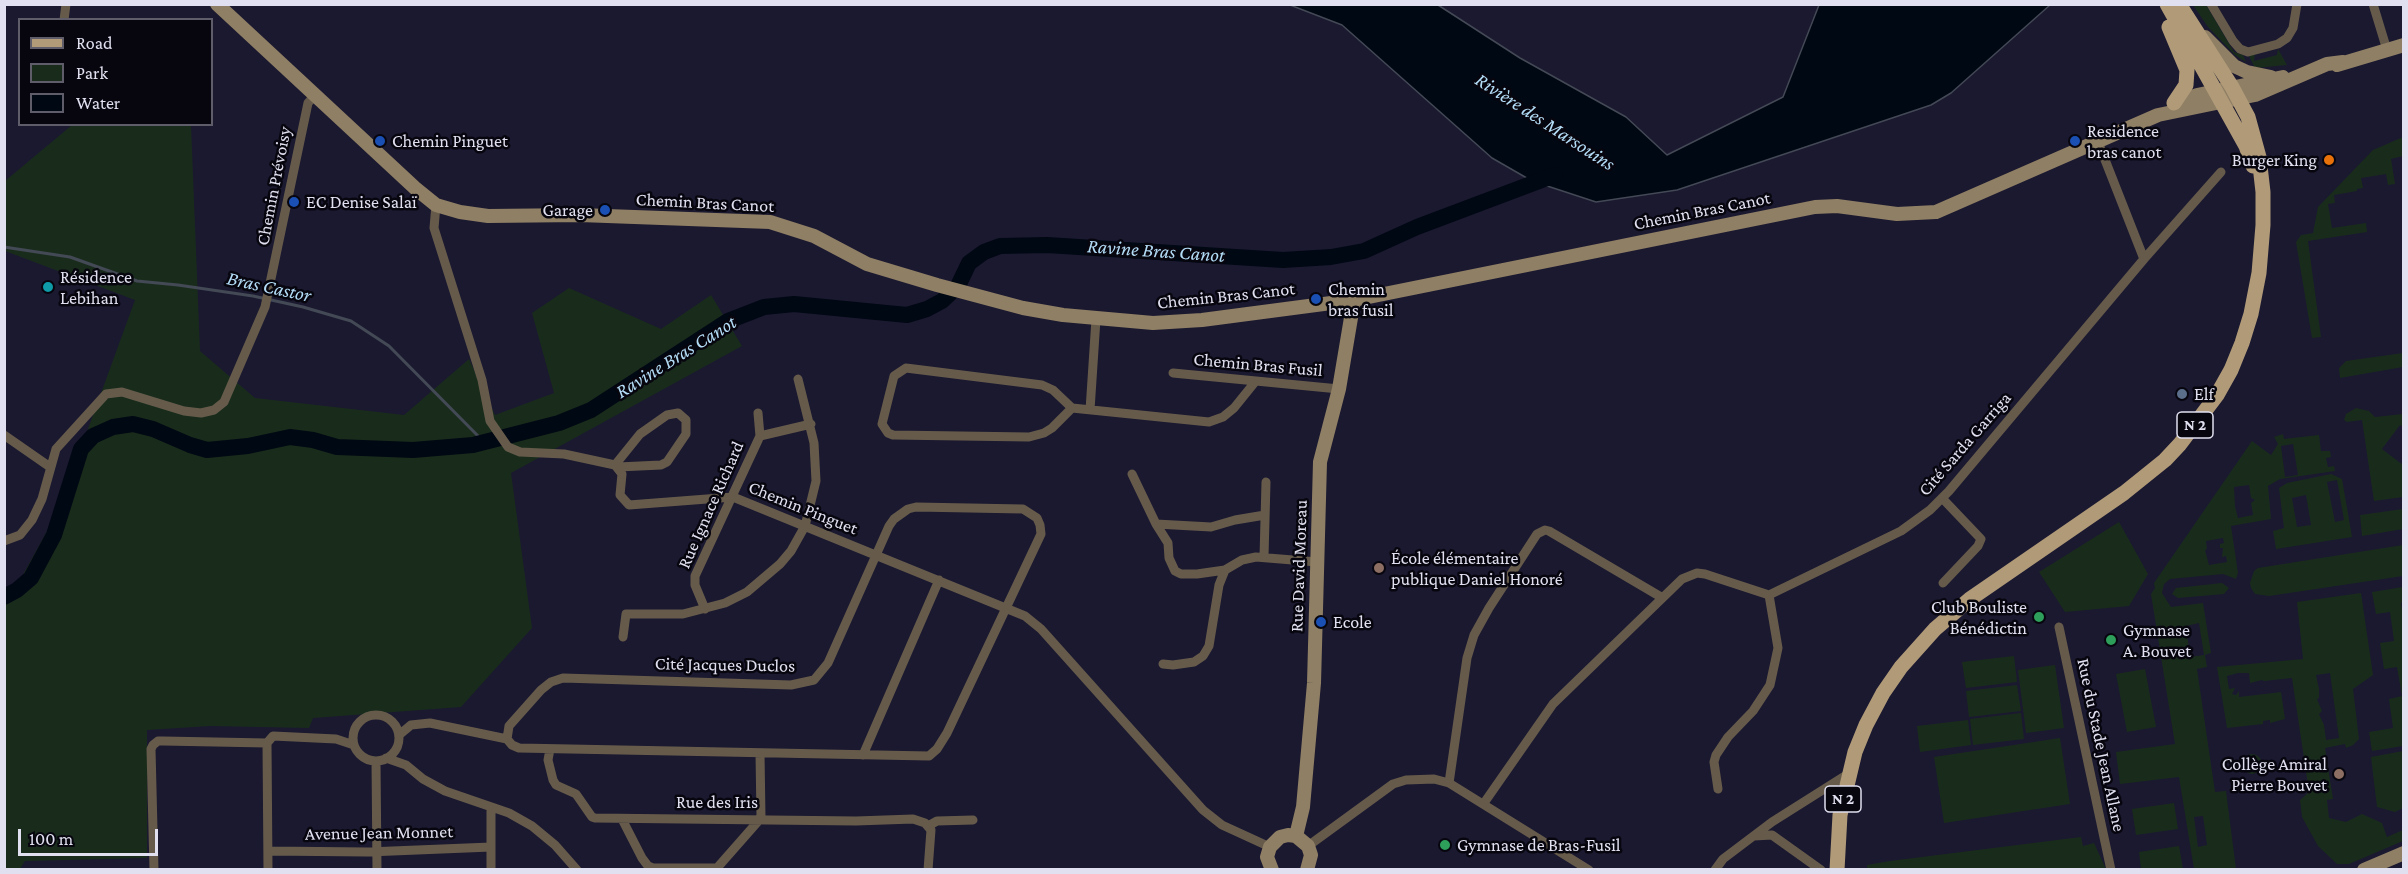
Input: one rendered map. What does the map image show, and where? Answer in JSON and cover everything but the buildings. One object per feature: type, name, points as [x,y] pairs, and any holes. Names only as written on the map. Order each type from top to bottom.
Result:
[{"type":"main road","points":[[2161,4],[2187,70],[2186,85],[2175,103]]},
{"type":"main road","name":"N 2","points":[[2167,4],[2246,146],[2252,165],[2263,225]]},
{"type":"main road","name":"N 2","points":[[1837,870],[1840,815],[1848,774],[1866,726],[1883,693],[1901,667],[1951,614],[1993,582],[2143,478],[2180,444],[2209,408],[2231,370],[2249,323],[2259,273],[2263,192],[2259,157],[2251,123],[2235,93],[2179,4]]},
{"type":"street","name":"Chemin Bras Canot","points":[[217,4],[436,205],[460,212],[488,216],[580,215],[770,222],[814,236],[867,264],[1023,308],[1096,319],[1153,323],[1202,320],[1354,300],[1815,207],[1837,206],[1896,214],[1936,212],[2158,115],[2218,96]]},
{"type":"street","points":[[2211,4],[2233,41],[2240,49],[2248,52],[2278,44],[2287,38],[2293,28],[2297,4]]},
{"type":"street","points":[[2373,4],[2387,50]]},
{"type":"street","points":[[2190,20],[2234,66],[2247,72],[2276,78]]},
{"type":"street","points":[[2235,93],[2255,94],[2321,68],[2403,45]]},
{"type":"street","points":[[2218,96],[2235,93],[2276,78],[2306,74]]},
{"type":"street","name":"Chemin Prévoisy","points":[[50,467],[56,449],[63,439],[106,394],[122,392],[184,411],[201,413],[214,410],[224,402],[265,307],[308,103],[315,95]]},
{"type":"street","name":"Chemin Bras Canot","points":[[2158,115],[2175,103],[2218,96]]},
{"type":"street","points":[[2098,142],[2144,259]]},
{"type":"street","name":"Cité Sarda Garriga","points":[[1769,595],[1900,531],[1930,510],[2221,172]]},
{"type":"street","points":[[436,205],[434,228],[483,380],[490,421],[508,447],[520,452],[564,454],[616,466],[661,465],[667,462],[684,440],[688,429],[686,420],[678,413],[667,415],[640,434],[616,466]]},
{"type":"street","name":"Rue David Moreau","points":[[1296,836],[1304,807],[1314,683],[1320,462],[1339,389],[1354,300]]},
{"type":"street","points":[[1090,410],[1096,319]]},
{"type":"street","points":[[1072,408],[1044,434],[1029,437],[893,435],[888,433],[882,424],[894,376],[906,368],[1042,386],[1053,390],[1072,408],[1209,422],[1223,417],[1234,408],[1255,382]]},
{"type":"street","name":"Chemin Bras Fusil","points":[[1173,373],[1339,389]]},
{"type":"street","points":[[623,637],[626,614],[683,614],[705,609],[740,595],[762,580],[791,550],[805,526],[816,481],[811,424],[798,379]]},
{"type":"street","name":"Rue Ignace Richard","points":[[705,609],[694,580],[760,436],[758,413]]},
{"type":"street","points":[[760,436],[811,424]]},
{"type":"street","points":[[4,435],[50,467],[42,499],[32,520],[20,535],[4,542]]},
{"type":"street","name":"Chemin Pinguet","points":[[616,466],[622,474],[620,495],[629,505],[733,498],[1025,616],[1041,629],[1203,810],[1222,825],[1270,847]]},
{"type":"street","points":[[1132,474],[1156,524],[1168,543],[1169,558],[1175,571],[1181,574],[1225,570],[1242,560],[1264,557],[1317,562]]},
{"type":"street","points":[[1264,557],[1266,482]]},
{"type":"street","points":[[1942,498],[1981,539],[1978,546],[1943,583]]},
{"type":"street","name":"Cité Jacques Duclos","points":[[393,723],[411,725],[430,723],[507,739],[519,748],[929,756],[937,749],[947,733],[1041,534],[1040,525],[1037,518],[1023,509],[916,507],[908,509],[894,519],[889,526],[828,663],[814,680],[791,685],[563,678],[551,682],[541,690],[509,726],[507,739]]},
{"type":"street","points":[[1156,524],[1211,527],[1264,515]]},
{"type":"street","points":[[1449,783],[1467,658],[1474,635],[1537,534],[1545,530],[1549,531],[1661,597]]},
{"type":"street","points":[[1162,664],[1194,662],[1203,656],[1209,646],[1219,585],[1225,570]]},
{"type":"street","points":[[1484,803],[1553,704],[1661,597],[1682,579],[1696,573],[1769,595],[1778,648],[1770,685],[1753,711],[1728,737],[1716,755],[1714,762],[1718,789]]},
{"type":"street","points":[[862,755],[939,580]]},
{"type":"street","name":"Rue du Stade Jean Allane","points":[[2059,627],[2111,870]]},
{"type":"street","points":[[336,739],[354,730],[361,720],[371,715],[383,716],[393,723],[399,735]]},
{"type":"street","points":[[377,870],[381,760],[396,748],[399,735],[411,725]]},
{"type":"street","points":[[354,730],[354,745],[360,755],[406,765]]},
{"type":"street","points":[[268,870],[267,743],[273,736],[336,739],[354,745]]},
{"type":"street","points":[[154,870],[151,749],[153,745],[158,741],[267,743]]},
{"type":"street","points":[[396,748],[406,765],[423,779],[445,791],[509,813],[532,826],[555,845],[577,870]]},
{"type":"street","name":"Rue des Iris","points":[[550,749],[550,771],[556,785],[576,794],[592,817],[856,821],[913,819],[921,820],[928,826],[937,821],[973,820]]},
{"type":"street","points":[[622,819],[648,866],[653,868],[717,868],[723,864],[760,818],[760,753]]},
{"type":"street","points":[[1715,870],[1723,859],[1772,822],[1848,774]]},
{"type":"street","points":[[1308,846],[1394,784],[1421,778],[1449,783],[1589,870]]},
{"type":"street","points":[[491,808],[491,870]]},
{"type":"street","points":[[928,826],[931,830],[928,870]]},
{"type":"street","points":[[1752,837],[1762,834],[1772,835],[1821,870]]},
{"type":"street","points":[[1269,868],[1270,847],[1280,837],[1296,836],[1308,846],[1311,855],[1307,870]]},
{"type":"street","name":"Avenue Jean Monnet","points":[[268,851],[376,852],[491,846]]},
{"type":"street","points":[[2364,870],[2403,853]]},
{"type":"green space","points":[[2193,5],[2206,5],[2234,52],[2243,55],[2246,62],[2235,55],[2208,27]]},
{"type":"green space","points":[[2278,49],[2287,65],[2255,68],[2249,56],[2255,53],[2254,61],[2277,55]]},
{"type":"green space","points":[[71,126],[191,126],[200,351],[255,398],[404,415],[469,359],[495,415],[554,393],[532,313],[569,288],[661,329],[711,295],[742,346],[511,473],[532,628],[461,707],[313,718],[309,728],[210,726],[147,730],[147,858],[25,861],[20,869],[5,869],[4,588],[19,582],[58,511],[135,300],[5,251],[5,181]]},
{"type":"green space","points":[[2403,137],[2403,156],[2391,159],[2395,184],[2388,185],[2386,174],[2361,178],[2363,188],[2334,195],[2335,203],[2328,204],[2332,228],[2366,223],[2367,232],[2308,241],[2321,337],[2312,338],[2296,242],[2301,235],[2313,233],[2318,207],[2373,150]]},
{"type":"green space","points":[[2403,353],[2403,367],[2340,378],[2339,368],[2346,361]]},
{"type":"green space","points":[[2356,408],[2369,411],[2375,417],[2403,414],[2403,427],[2400,425],[2382,449],[2403,465],[2403,497],[2374,501],[2362,420],[2347,422],[2344,420],[2346,414]]},
{"type":"green space","points":[[2283,434],[2284,439],[2319,435],[2321,451],[2330,451],[2331,457],[2326,458],[2328,467],[2334,466],[2335,471],[2280,479],[2268,486],[2271,519],[2231,526],[2238,573],[2236,579],[2223,574],[2170,579],[2164,584],[2162,593],[2171,607],[2203,603],[2211,653],[2205,655],[2207,667],[2197,669],[2215,792],[2226,791],[2236,869],[2194,869],[2179,777],[2120,784],[2116,752],[2175,744],[2151,594],[2155,588],[2154,583],[2252,441],[2271,455],[2278,444],[2274,437]],"holes":[[[2293,444],[2298,475],[2285,477],[2281,446]],[[2249,485],[2251,498],[2255,500],[2251,503],[2253,515],[2238,518],[2234,487]],[[2223,538],[2224,543],[2220,544],[2220,548],[2223,548],[2222,557],[2226,556],[2227,562],[2209,565],[2205,550],[2207,549],[2206,541]],[[2199,623],[2204,655],[2190,657],[2186,626]],[[2203,816],[2207,845],[2198,847],[2194,817]]]},
{"type":"green space","points":[[2331,474],[2342,479],[2352,537],[2276,549],[2273,531],[2284,528],[2279,488],[2287,483]],"holes":[[[2337,480],[2344,520],[2335,522],[2327,482]],[[2306,495],[2311,525],[2297,527],[2292,498]]]},
{"type":"green space","points":[[2403,509],[2403,529],[2362,536],[2360,515]]},
{"type":"green space","points":[[2119,522],[2148,574],[2129,606],[2065,612],[2039,572]]},
{"type":"green space","points":[[2403,545],[2403,576],[2269,596],[2255,594],[2251,588],[2250,583],[2254,571],[2258,568]]},
{"type":"green space","points":[[2222,583],[2229,588],[2224,594],[2178,598],[2172,594],[2176,588]]},
{"type":"green space","points":[[2403,587],[2403,603],[2401,603],[2404,621],[2403,746],[2372,751],[2369,732],[2393,728],[2389,699],[2402,696],[2397,667],[2384,669],[2380,643],[2394,641],[2390,612],[2376,614],[2372,592]]},
{"type":"green space","points":[[2361,593],[2373,675],[2353,689],[2359,739],[2346,748],[2345,744],[2325,748],[2333,799],[2327,800],[2329,818],[2346,822],[2362,814],[2382,823],[2387,837],[2403,830],[2403,841],[2349,864],[2337,864],[2318,846],[2302,817],[2300,800],[2309,792],[2292,678],[2250,683],[2249,673],[2227,676],[2229,689],[2235,688],[2232,694],[2236,695],[2239,691],[2239,697],[2281,692],[2285,719],[2227,728],[2217,667],[2303,659],[2297,602]],"holes":[[[2330,673],[2339,738],[2326,740],[2324,725],[2319,714],[2322,711],[2317,699],[2319,689],[2316,675]]]},
{"type":"green space","points":[[2014,656],[2017,682],[1966,688],[1962,662]]},
{"type":"green space","points":[[2055,665],[2064,728],[2026,733],[2018,670]]},
{"type":"green space","points":[[2145,669],[2156,727],[2127,732],[2116,674]]},
{"type":"green space","points":[[2017,685],[2021,711],[1969,717],[1966,691]]},
{"type":"green space","points":[[2021,713],[2024,739],[1973,745],[1970,719]]},
{"type":"green space","points":[[1968,720],[1971,745],[1920,752],[1917,726]]},
{"type":"green space","points":[[2060,738],[2070,804],[1944,823],[1934,757]]},
{"type":"green space","points":[[2403,751],[2403,808],[2395,812],[2377,807],[2371,757]]},
{"type":"green space","points":[[2252,754],[2259,757],[2262,764],[2259,771],[2252,774],[2245,771],[2242,764],[2245,757]]},
{"type":"green space","points":[[2174,803],[2178,829],[2136,835],[2132,809]]},
{"type":"green space","points":[[2081,837],[2083,846],[2094,843],[2106,869],[1867,870],[1867,865],[1890,861]]},
{"type":"green space","points":[[2179,846],[2183,869],[2141,869],[2139,852]]},
{"type":"water","name":"Rivière des Marsouins","points":[[1290,5],[1438,5],[1520,58],[1626,117],[1667,155],[1783,97],[1819,5],[2050,5],[1951,93],[1931,105],[1677,190],[1596,202],[1532,181],[1492,158],[1342,25]]},
{"type":"waterway","name":"Ravine Bras Canot","points":[[4,597],[31,578],[54,535],[81,449],[93,436],[113,427],[133,424],[153,429],[207,450],[248,446],[290,437],[313,440],[337,447],[413,450],[473,445],[559,423],[591,410],[728,321],[764,307],[794,304],[907,315],[927,309],[942,301],[958,286],[969,263],[984,252],[1000,246],[1047,245],[1283,260],[1331,257],[1364,251],[1417,227],[1555,175]]},
{"type":"waterway","name":"Bras Castor","points":[[4,247],[70,257],[137,281],[253,296],[351,321],[389,346],[484,442]]},
{"type":"place","name":"Chemin Pinguet","points":[[380,141]]},
{"type":"place","name":"Residence bras canot","points":[[2075,141]]},
{"type":"place","name":"Burger King","points":[[2329,160]]},
{"type":"place","name":"EC Denise Salaï","points":[[294,202]]},
{"type":"place","name":"Garage","points":[[605,210]]},
{"type":"place","name":"Résidence Lebihan","points":[[48,287]]},
{"type":"place","name":"Chemin bras fusil","points":[[1316,299]]},
{"type":"place","name":"Elf","points":[[2182,394]]},
{"type":"place","name":"École élémentaire publique Daniel Honoré","points":[[1379,568]]},
{"type":"place","name":"Club Bouliste Bénédictin","points":[[2039,617]]},
{"type":"place","name":"Ecole","points":[[1321,622]]},
{"type":"place","name":"Gymnase A. Bouvet","points":[[2111,640]]},
{"type":"place","name":"Collège Amiral Pierre Bouvet","points":[[2339,774]]},
{"type":"place","name":"Gymnase de Bras-Fusil","points":[[1445,845]]}]
